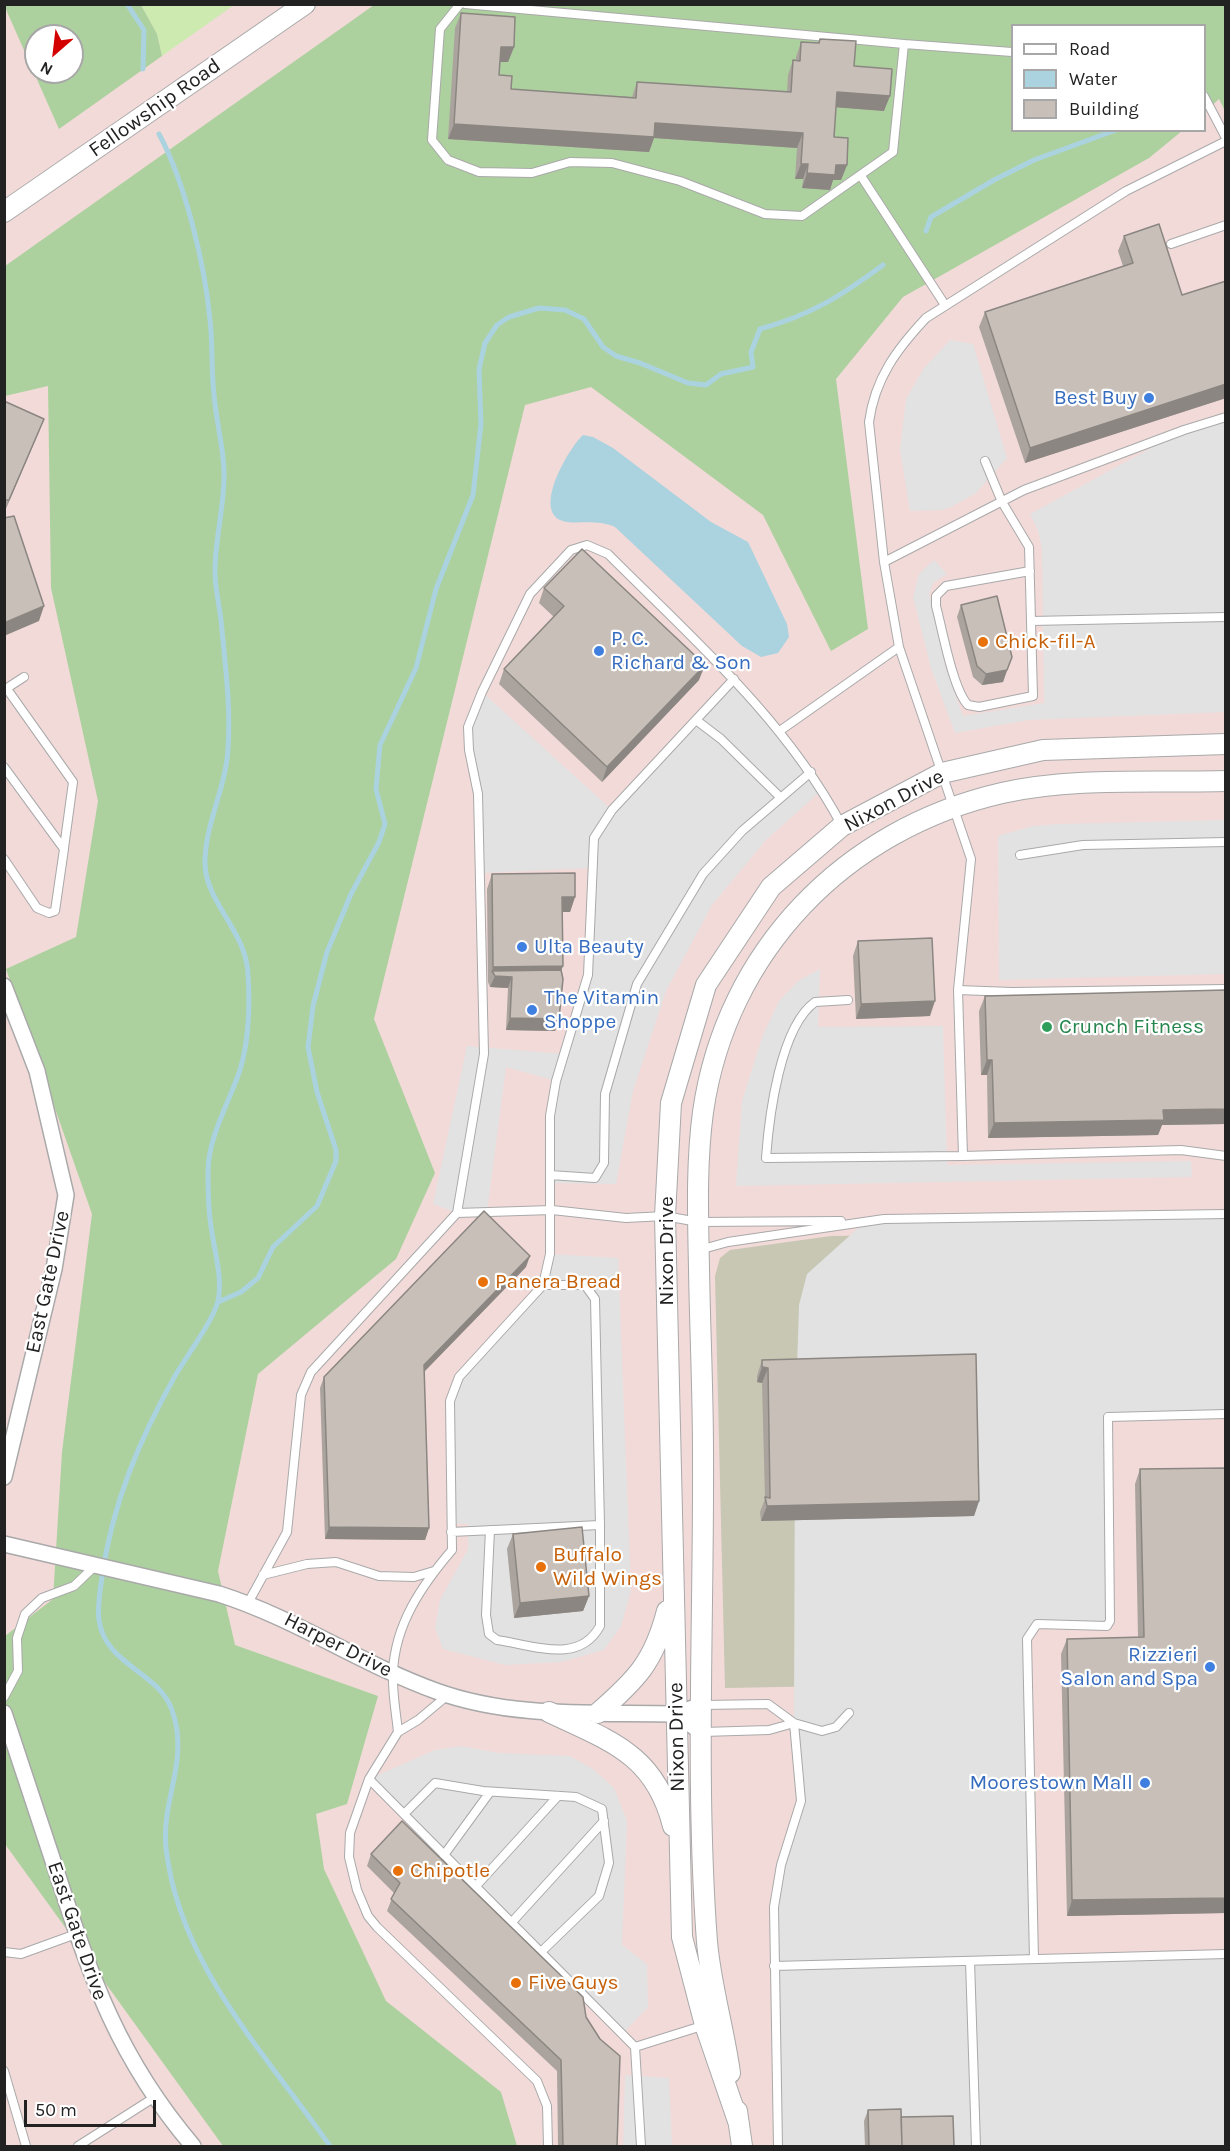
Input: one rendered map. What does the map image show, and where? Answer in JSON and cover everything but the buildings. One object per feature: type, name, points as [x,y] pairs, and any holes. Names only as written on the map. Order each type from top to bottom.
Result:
[{"type":"street","name":"Fellowship Road","points":[[4,212],[305,4]]},
{"type":"street","name":"Nixon Drive","points":[[739,2124],[705,2025],[682,1937],[679,1852],[664,1216],[671,1103],[706,985],[771,887],[842,825],[942,773],[1043,750],[1226,744]]},
{"type":"street","name":"Nixon Drive","points":[[742,2146],[727,2046],[711,1978],[707,1940],[701,1732],[703,1449],[698,1222],[699,1149],[711,1071],[739,996],[759,962],[804,903],[852,860],[894,833],[953,808],[1003,793],[1042,786],[1226,781]]},
{"type":"street","name":"East Gate Drive","points":[[4,986],[37,1071],[66,1195],[54,1269],[4,1477]]},
{"type":"street","name":"Harper Drive","points":[[4,1544],[248,1603],[309,1630],[393,1673],[448,1695],[504,1707],[549,1712],[676,1714],[701,1705]]},
{"type":"street","points":[[598,1713],[636,1679],[651,1657],[661,1635],[673,1588]]},
{"type":"street","points":[[549,1712],[609,1741],[636,1758],[655,1779],[664,1800],[679,1852]]},
{"type":"street","name":"East Gate Drive","points":[[4,1713],[76,1934],[117,2036],[155,2097],[185,2140],[193,2146]]},
{"type":"street","points":[[676,1714],[701,1732]]},
{"type":"lane","points":[[460,4],[440,29],[432,140],[448,160],[479,172],[532,173],[570,162],[612,164],[680,181],[765,214],[802,216],[893,152],[904,44]]},
{"type":"lane","points":[[465,4],[1011,52]]},
{"type":"lane","points":[[963,1156],[958,990],[971,859],[899,647],[870,448],[869,422],[872,399],[884,369],[903,343],[926,318],[1126,191],[1226,140],[1206,100]]},
{"type":"lane","points":[[861,176],[945,305]]},
{"type":"lane","points":[[1171,244],[1226,225]]},
{"type":"lane","points":[[885,562],[1024,490],[1173,434],[1226,417]]},
{"type":"lane","points":[[985,460],[1002,502],[1029,547],[1030,571],[1033,696],[979,707],[966,703],[953,669],[935,601],[939,591],[946,586],[1030,571]]},
{"type":"lane","points":[[248,1603],[287,1532],[301,1395],[310,1372],[457,1213],[484,1054],[478,794],[469,750],[468,727],[482,692],[530,594],[571,549],[587,545],[608,554],[734,679],[781,730],[811,772],[842,825]]},
{"type":"lane","points":[[1031,621],[1226,617]]},
{"type":"lane","points":[[781,730],[899,647]]},
{"type":"lane","points":[[4,859],[37,908],[49,913],[55,911],[73,782],[6,690],[24,677]]},
{"type":"lane","points":[[398,1732],[393,1673],[396,1641],[407,1613],[434,1571],[452,1550],[450,1401],[459,1377],[543,1285],[550,1254],[552,1209],[550,1116],[556,1081],[588,975],[594,838],[612,810],[734,679]]},
{"type":"lane","points":[[696,720],[721,739],[780,797]]},
{"type":"lane","points":[[4,767],[64,849]]},
{"type":"lane","points":[[550,1175],[594,1178],[604,1164],[605,1094],[637,984],[704,874],[742,831],[811,772]]},
{"type":"lane","points":[[1020,855],[1083,845],[1226,842]]},
{"type":"lane","points":[[958,990],[1012,992],[1226,988]]},
{"type":"lane","points":[[848,1000],[814,1002],[794,1028],[774,1091],[766,1158],[1181,1150],[1226,1156]]},
{"type":"lane","points":[[457,1213],[552,1209],[626,1218],[664,1216],[698,1222],[1226,1214]]},
{"type":"lane","points":[[699,1250],[728,1242],[866,1221]]},
{"type":"lane","points":[[490,1530],[486,1616],[489,1634],[497,1640],[568,1651],[582,1647],[593,1640],[600,1626],[595,1299],[585,1285],[543,1285]]},
{"type":"lane","points":[[1034,1959],[1027,1639],[1037,1624],[1107,1626],[1110,1621],[1108,1417],[1226,1413]]},
{"type":"lane","points":[[451,1532],[600,1525]]},
{"type":"lane","points":[[263,1575],[307,1564],[336,1562],[379,1576],[414,1577],[434,1571]]},
{"type":"lane","points":[[4,1697],[18,1671],[17,1638],[25,1614],[42,1598],[74,1586],[96,1565]]},
{"type":"lane","points":[[448,1695],[418,1720],[398,1732],[369,1779],[350,1833],[352,1875],[362,1903],[377,1927],[537,2081],[547,2106],[548,2146]]},
{"type":"lane","name":"Harper Drive","points":[[701,1705],[768,1704],[794,1723]]},
{"type":"lane","points":[[701,1732],[769,1730],[794,1723],[822,1731],[836,1727],[849,1713]]},
{"type":"lane","points":[[778,2146],[774,1907],[781,1865],[801,1801],[794,1723]]},
{"type":"lane","points":[[369,1779],[635,2047],[641,2146]]},
{"type":"lane","points":[[404,1814],[435,1783],[490,1792],[576,1797],[602,1809],[609,1863],[599,1896],[542,1953]]},
{"type":"lane","points":[[444,1855],[490,1792]]},
{"type":"lane","points":[[476,1886],[558,1796]]},
{"type":"lane","points":[[512,1922],[604,1821]]},
{"type":"lane","points":[[4,1952],[21,1954],[76,1934]]},
{"type":"lane","points":[[774,1966],[1226,1954]]},
{"type":"lane","points":[[970,1961],[976,2146]]},
{"type":"lane","points":[[635,2047],[705,2025]]},
{"type":"lane","points":[[4,2071],[26,2146]]},
{"type":"lane","points":[[78,2146],[155,2097]]},
{"type":"shaded area","points":[[1021,4],[1225,22],[1225,2146],[5,2146],[5,5]]},
{"type":"shaded area","points":[[950,340],[973,344],[1007,458],[976,493],[951,507],[942,510],[910,511],[900,450],[906,399],[924,368]]},
{"type":"shaded area","points":[[1225,417],[1225,712],[1028,720],[955,733],[931,668],[913,597],[919,574],[934,560],[947,574],[933,583],[929,594],[945,666],[963,716],[1044,703],[1042,549],[1038,531],[1030,514],[1184,430]]},
{"type":"shaded area","points":[[734,679],[823,789],[766,840],[712,905],[666,991],[633,1091],[616,1184],[550,1183],[550,1116],[556,1081],[506,1067],[487,1212],[457,1213],[433,1204],[467,1046],[564,1054],[588,975],[593,868],[480,873],[478,794],[468,727],[482,692],[612,810]]},
{"type":"shaded area","points":[[1225,820],[1225,974],[999,980],[998,836],[1033,826],[1058,824]]},
{"type":"shaded area","points":[[820,969],[818,1027],[943,1026],[947,1165],[1191,1161],[1192,1177],[736,1186],[742,1101],[763,1035],[779,1001],[798,981]]},
{"type":"shaded area","points":[[1225,1214],[1225,1414],[1109,1417],[1107,1626],[1037,1624],[1031,1631],[1034,1959],[1225,1954],[1225,2146],[778,2146],[774,1907],[781,1865],[801,1801],[794,1723],[795,1430],[799,1305],[807,1274],[866,1221]]},
{"type":"shaded area","points":[[1225,1230],[1104,1398],[1005,1683],[725,1688],[715,1276],[720,1258],[730,1250],[831,1236]]},
{"type":"shaded area","points":[[550,1254],[618,1258],[631,1591],[621,1626],[604,1650],[561,1662],[505,1665],[443,1649],[435,1628],[440,1600],[468,1549],[468,1524],[451,1523],[450,1401],[459,1377],[543,1285]]},
{"type":"shaded area","points":[[461,1746],[499,1753],[570,1756],[593,1769],[614,1788],[627,1821],[622,1945],[647,1964],[648,2007],[622,2034],[369,1779],[435,1750]]},
{"type":"shaded area","points":[[625,2075],[669,2078],[672,2146],[623,2146]]},
{"type":"green space","points":[[4,5],[141,5],[157,34],[162,56],[59,129],[39,84],[84,84],[84,24],[24,24],[24,50]]},
{"type":"green space","points":[[141,5],[234,5],[162,56],[157,34]]},
{"type":"green space","points":[[374,5],[1225,5],[1225,111],[1219,99],[1206,111],[1206,24],[1011,24],[1011,132],[1181,132],[1149,158],[903,297],[836,379],[868,629],[831,651],[763,515],[591,387],[525,405],[374,1019],[435,1173],[396,1259],[258,1374],[218,1571],[235,1645],[378,1696],[347,1804],[316,1814],[324,1869],[386,2001],[501,2092],[517,2146],[223,2146],[5,1844],[5,1636],[53,1599],[62,1452],[92,1214],[6,969],[76,937],[98,801],[51,588],[48,386],[5,396],[5,266]]},
{"type":"water","points":[[583,435],[593,437],[613,448],[711,522],[748,542],[787,624],[789,637],[778,653],[761,657],[742,646],[615,527],[600,523],[565,522],[553,513],[552,491],[556,478],[570,452]]},
{"type":"waterway","points":[[127,4],[144,30],[143,69]]},
{"type":"waterway","points":[[926,231],[931,217],[994,180],[1034,160],[1111,132]]},
{"type":"waterway","points":[[159,134],[177,176],[192,224],[204,274],[210,320],[213,386],[224,470],[215,573],[226,669],[229,733],[226,764],[211,821],[205,865],[212,892],[241,944],[246,959],[249,1010],[240,1070],[215,1133],[209,1159],[209,1206],[219,1273],[218,1301],[205,1329],[162,1400],[129,1474],[107,1550],[98,1615],[103,1635],[111,1648],[156,1686],[172,1710],[177,1728],[178,1746],[167,1813],[166,1848],[174,1891],[188,1931],[229,2006],[330,2146]]},
{"type":"waterway","points":[[218,1302],[241,1292],[258,1278],[273,1247],[317,1206],[336,1161],[336,1150],[317,1092],[308,1047],[313,1006],[327,952],[351,894],[379,842],[385,824],[376,789],[380,745],[416,668],[436,589],[473,495],[481,424],[479,369],[485,343],[497,325],[509,317],[539,308],[565,310],[584,319],[603,347],[616,356],[640,363],[688,383],[706,385],[721,374],[753,367],[751,352],[760,329],[810,311],[883,265]]},
{"type":"place","name":"Best Buy","points":[[1149,398]]},
{"type":"place","name":"Chick-fil-A","points":[[983,642]]},
{"type":"place","name":"P. C. Richard & Son","points":[[599,651]]},
{"type":"place","name":"Ulta Beauty","points":[[522,947]]},
{"type":"place","name":"The Vitamin Shoppe","points":[[532,1010]]},
{"type":"place","name":"Crunch Fitness","points":[[1047,1027]]},
{"type":"place","name":"Panera Bread","points":[[483,1282]]},
{"type":"place","name":"Buffalo Wild Wings","points":[[541,1567]]},
{"type":"place","name":"Rizzieri Salon and Spa","points":[[1210,1667]]},
{"type":"place","name":"Moorestown Mall","points":[[1145,1783]]},
{"type":"place","name":"Chipotle","points":[[398,1871]]},
{"type":"place","name":"Five Guys","points":[[516,1983]]}]
